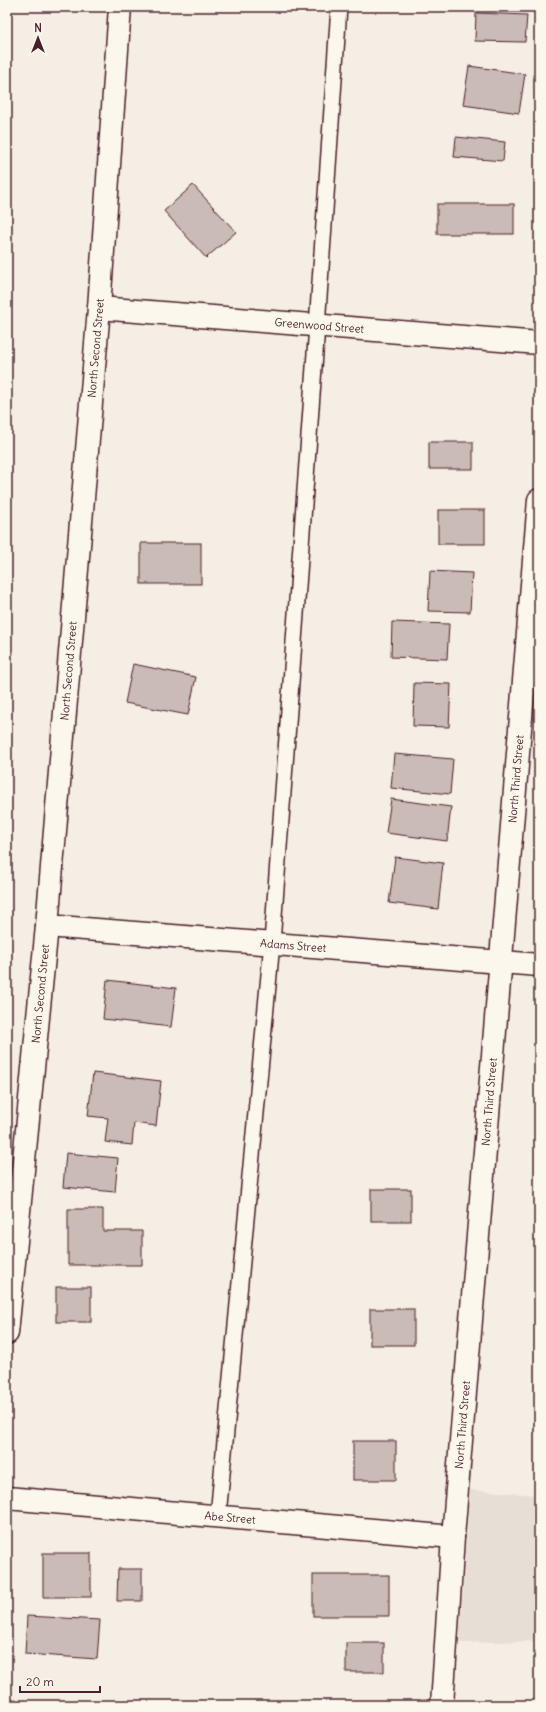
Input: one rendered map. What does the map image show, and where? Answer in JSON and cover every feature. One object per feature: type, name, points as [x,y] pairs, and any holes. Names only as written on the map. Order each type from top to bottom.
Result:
[{"type":"street","name":"North Second Street","points":[[7,1333],[47,926],[99,308],[120,7]]},
{"type":"street","name":"Greenwood Street","points":[[99,308],[539,343]]},
{"type":"street","name":"North Third Street","points":[[442,1705],[453,1537],[539,500]]},
{"type":"street","name":"Adams Street","points":[[47,926],[539,965]]},
{"type":"street","name":"Abe Street","points":[[7,1498],[453,1537]]},
{"type":"lane","points":[[218,1516],[272,943],[339,7]]},
{"type":"shaded area","points":[[470,1490],[539,1495],[539,1641],[459,1643]]},
{"type":"building","points":[[476,13],[527,15],[525,42],[475,41]]},
{"type":"building","points":[[469,66],[525,74],[519,113],[463,105]]},
{"type":"building","points":[[456,137],[505,142],[503,161],[454,157]]},
{"type":"building","points":[[193,185],[236,232],[206,258],[164,211]]},
{"type":"building","points":[[437,204],[514,204],[514,234],[437,234]]},
{"type":"building","points":[[429,442],[473,442],[473,469],[429,469]]},
{"type":"building","points":[[438,510],[485,510],[485,544],[438,544]]},
{"type":"building","points":[[141,543],[201,543],[201,584],[141,584]]},
{"type":"building","points":[[430,571],[472,573],[470,612],[428,611]]},
{"type":"building","points":[[392,622],[449,624],[447,659],[391,657]]},
{"type":"building","points":[[133,664],[196,677],[188,715],[125,703]]},
{"type":"building","points":[[414,683],[451,684],[449,727],[413,726]]},
{"type":"building","points":[[394,754],[453,759],[450,794],[391,788]]},
{"type":"building","points":[[391,799],[451,807],[447,841],[386,833]]},
{"type":"building","points":[[395,857],[443,863],[438,909],[389,903]]},
{"type":"building","points":[[107,980],[176,988],[171,1027],[103,1019]]},
{"type":"building","points":[[93,1073],[161,1081],[156,1126],[134,1123],[132,1145],[105,1142],[108,1118],[88,1116]]},
{"type":"building","points":[[66,1153],[118,1158],[115,1192],[63,1187]]},
{"type":"building","points":[[371,1189],[411,1189],[411,1221],[371,1221]]},
{"type":"building","points":[[68,1209],[103,1209],[103,1231],[142,1231],[142,1265],[68,1265]]},
{"type":"building","points":[[539,1269],[539,1308],[538,1308]]},
{"type":"building","points":[[56,1287],[91,1287],[91,1322],[56,1322]]},
{"type":"building","points":[[370,1309],[414,1309],[414,1345],[370,1345]]},
{"type":"building","points":[[353,1441],[396,1441],[396,1480],[353,1480]]},
{"type":"building","points":[[43,1553],[91,1553],[91,1597],[43,1597]]},
{"type":"building","points":[[118,1569],[142,1569],[142,1601],[117,1601]]},
{"type":"building","points":[[313,1575],[389,1575],[389,1616],[313,1616]]},
{"type":"building","points":[[27,1616],[100,1620],[97,1659],[25,1654]]},
{"type":"building","points":[[346,1643],[384,1643],[384,1672],[346,1672]]}]
